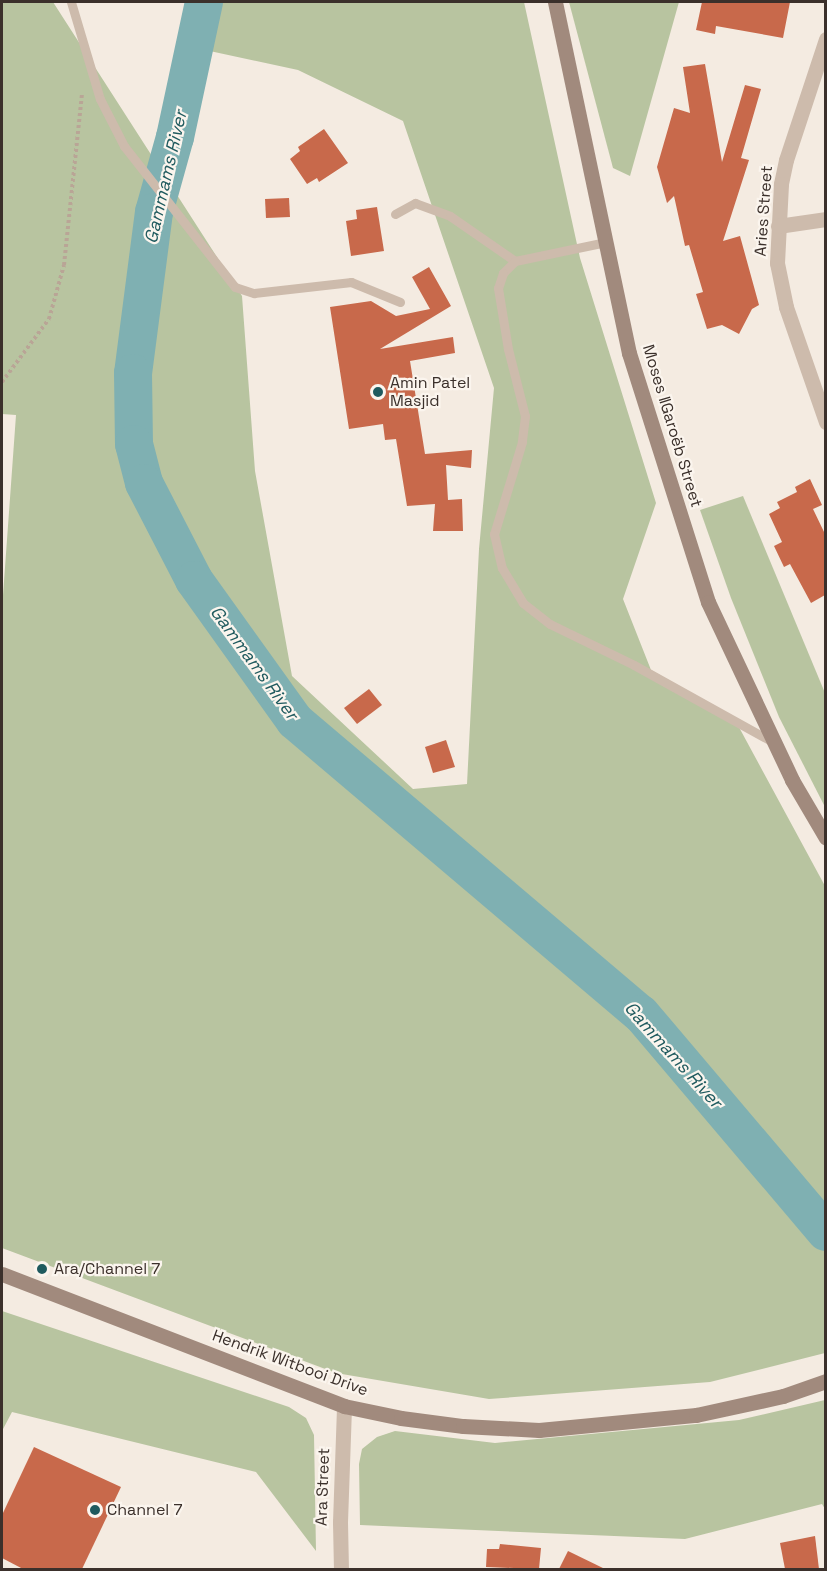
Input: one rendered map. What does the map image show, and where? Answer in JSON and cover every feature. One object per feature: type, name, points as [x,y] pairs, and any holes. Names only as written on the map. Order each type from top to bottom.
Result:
[{"type":"street","name":"Moses ǁGaroëb Street","points":[[555,2],[629,353],[708,602],[792,780],[825,838]]},
{"type":"street","name":"Aries Street","points":[[825,39],[786,160],[778,226],[777,263],[786,307],[825,422]]},
{"type":"street","points":[[778,226],[825,219]]},
{"type":"street","name":"Hendrik Witbooi Drive","points":[[2,1274],[344,1406],[401,1418],[463,1426],[538,1430],[696,1415],[783,1396],[825,1381]]},
{"type":"street","name":"Ara Street","points":[[341,1569],[340,1522],[344,1406]]},
{"type":"lane","points":[[71,2],[100,99],[124,146],[235,287],[254,293],[351,282],[400,302]]},
{"type":"lane","points":[[395,214],[415,202],[450,216],[515,261]]},
{"type":"lane","points":[[606,242],[515,261],[503,273],[498,288],[508,349],[525,416],[522,442],[494,534],[502,568],[523,603],[550,624],[634,665],[774,742]]},
{"type":"path","points":[[2,382],[49,319],[64,265],[82,87]]},
{"type":"green space","points":[[2,2],[53,2],[242,296],[255,471],[292,676],[413,789],[467,784],[479,549],[494,388],[403,121],[298,70],[182,45],[190,2],[524,2],[580,258],[656,503],[623,599],[651,670],[734,718],[825,886],[825,1353],[710,1382],[489,1399],[336,1373],[2,1248],[2,609],[16,415],[2,414]]},
{"type":"green space","points":[[569,2],[679,2],[630,176],[613,168]]},
{"type":"green space","points":[[743,496],[825,693],[825,807],[779,717],[731,598],[700,510]]},
{"type":"green space","points":[[2,1311],[289,1407],[306,1418],[314,1435],[316,1551],[256,1472],[12,1412],[2,1431]]},
{"type":"green space","points":[[825,1400],[825,1509],[822,1504],[685,1539],[360,1525],[359,1464],[362,1449],[377,1437],[395,1431],[495,1443],[739,1420]]},
{"type":"building","points":[[702,2],[790,2],[783,38],[716,26],[715,34],[696,30]]},
{"type":"building","points":[[705,64],[722,162],[745,85],[761,89],[741,158],[749,160],[723,241],[740,236],[759,305],[752,309],[739,334],[722,325],[707,329],[696,294],[703,292],[689,245],[685,246],[674,196],[667,203],[657,167],[674,108],[690,113],[683,67]]},
{"type":"building","points":[[324,129],[348,163],[319,182],[317,178],[307,184],[290,159],[300,151],[298,147]]},
{"type":"building","points":[[289,198],[290,217],[266,218],[265,199]]},
{"type":"building","points":[[377,207],[384,251],[351,256],[346,221],[357,219],[356,210]]},
{"type":"building","points":[[429,267],[451,306],[380,349],[453,337],[455,353],[410,361],[425,454],[472,450],[471,468],[446,465],[448,500],[462,499],[463,531],[433,531],[435,504],[407,506],[396,439],[385,440],[383,424],[349,429],[330,307],[371,301],[396,316],[430,309],[412,277]]},
{"type":"building","points":[[810,479],[822,505],[813,509],[825,534],[825,595],[811,603],[790,564],[784,567],[774,546],[782,542],[769,514],[780,508],[777,502],[797,492],[795,487]]},
{"type":"building","points":[[369,689],[382,705],[357,724],[344,708]]},
{"type":"building","points":[[446,740],[455,767],[433,773],[425,747]]},
{"type":"building","points":[[34,1447],[121,1487],[82,1569],[23,1569],[2,1558],[2,1515]]},
{"type":"building","points":[[815,1536],[819,1569],[785,1569],[780,1543]]},
{"type":"building","points":[[500,1544],[541,1548],[539,1569],[486,1567],[487,1549],[499,1549]]},
{"type":"building","points":[[568,1551],[605,1569],[559,1569]]},
{"type":"waterway","name":"Gammams River","points":[[204,2],[175,137],[154,212],[133,373],[134,444],[144,483],[194,580],[295,721],[641,1014],[826,1232]]},
{"type":"place","name":"Amin Patel Masjid","points":[[378,392]]},
{"type":"place","name":"Ara/Channel 7","points":[[42,1269]]},
{"type":"place","name":"Channel 7","points":[[95,1510]]}]
